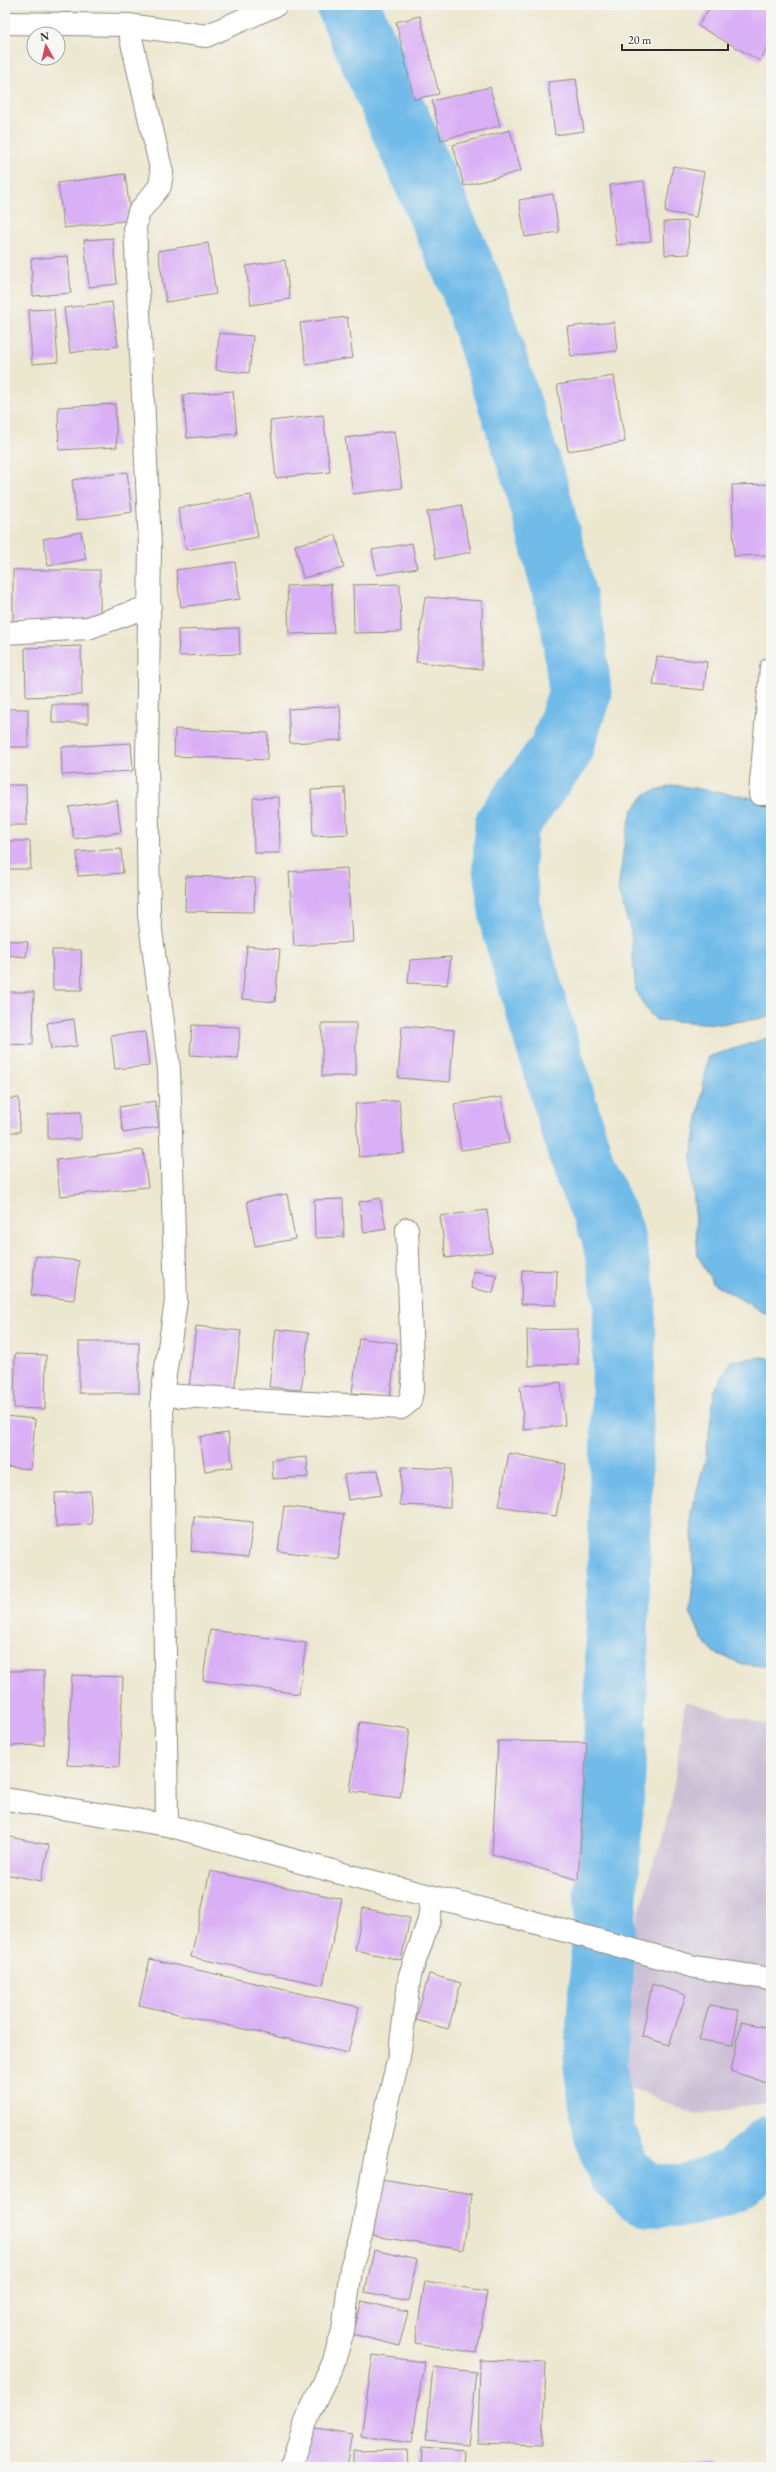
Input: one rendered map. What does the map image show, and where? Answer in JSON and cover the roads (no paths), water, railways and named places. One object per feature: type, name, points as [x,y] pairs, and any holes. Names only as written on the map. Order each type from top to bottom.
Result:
[{"type":"street","points":[[5,23],[128,25],[206,36],[276,5]]},
{"type":"street","points":[[128,25],[162,173],[160,186],[139,212],[135,227],[150,546],[147,761],[149,915],[169,1069],[176,1301],[162,1395],[167,1825]]},
{"type":"street","points":[[5,633],[88,628],[150,606]]},
{"type":"street","points":[[771,668],[760,794],[771,794]]},
{"type":"street","points":[[162,1395],[401,1408],[410,1400],[413,1386],[407,1229]]},
{"type":"street","points":[[5,1799],[167,1825],[432,1897],[522,1919],[695,1967],[771,1979]]},
{"type":"street","points":[[291,2467],[308,2416],[333,2364],[343,2331],[351,2268],[362,2232],[377,2148],[400,2057],[410,1975],[428,1920],[432,1897]]},
{"type":"water","points":[[675,785],[771,801],[771,1017],[720,1024],[656,1020],[648,1011],[636,992],[631,932],[618,891],[625,839],[632,811],[646,794]]},
{"type":"water","points":[[771,1037],[771,1317],[713,1283],[698,1256],[691,1160],[708,1057]]},
{"type":"water","points":[[763,1357],[771,1359],[771,1667],[743,1664],[713,1652],[702,1639],[690,1611],[694,1572],[691,1512],[705,1461],[715,1390],[731,1361]]},
{"type":"waterway","points":[[348,5],[471,285],[537,488],[572,624],[580,692],[561,750],[506,825],[504,868],[512,925],[584,1168],[612,1232],[625,1300],[614,1774],[595,2066],[605,2133],[619,2172],[645,2195],[682,2196],[734,2180],[771,2147]]}]
